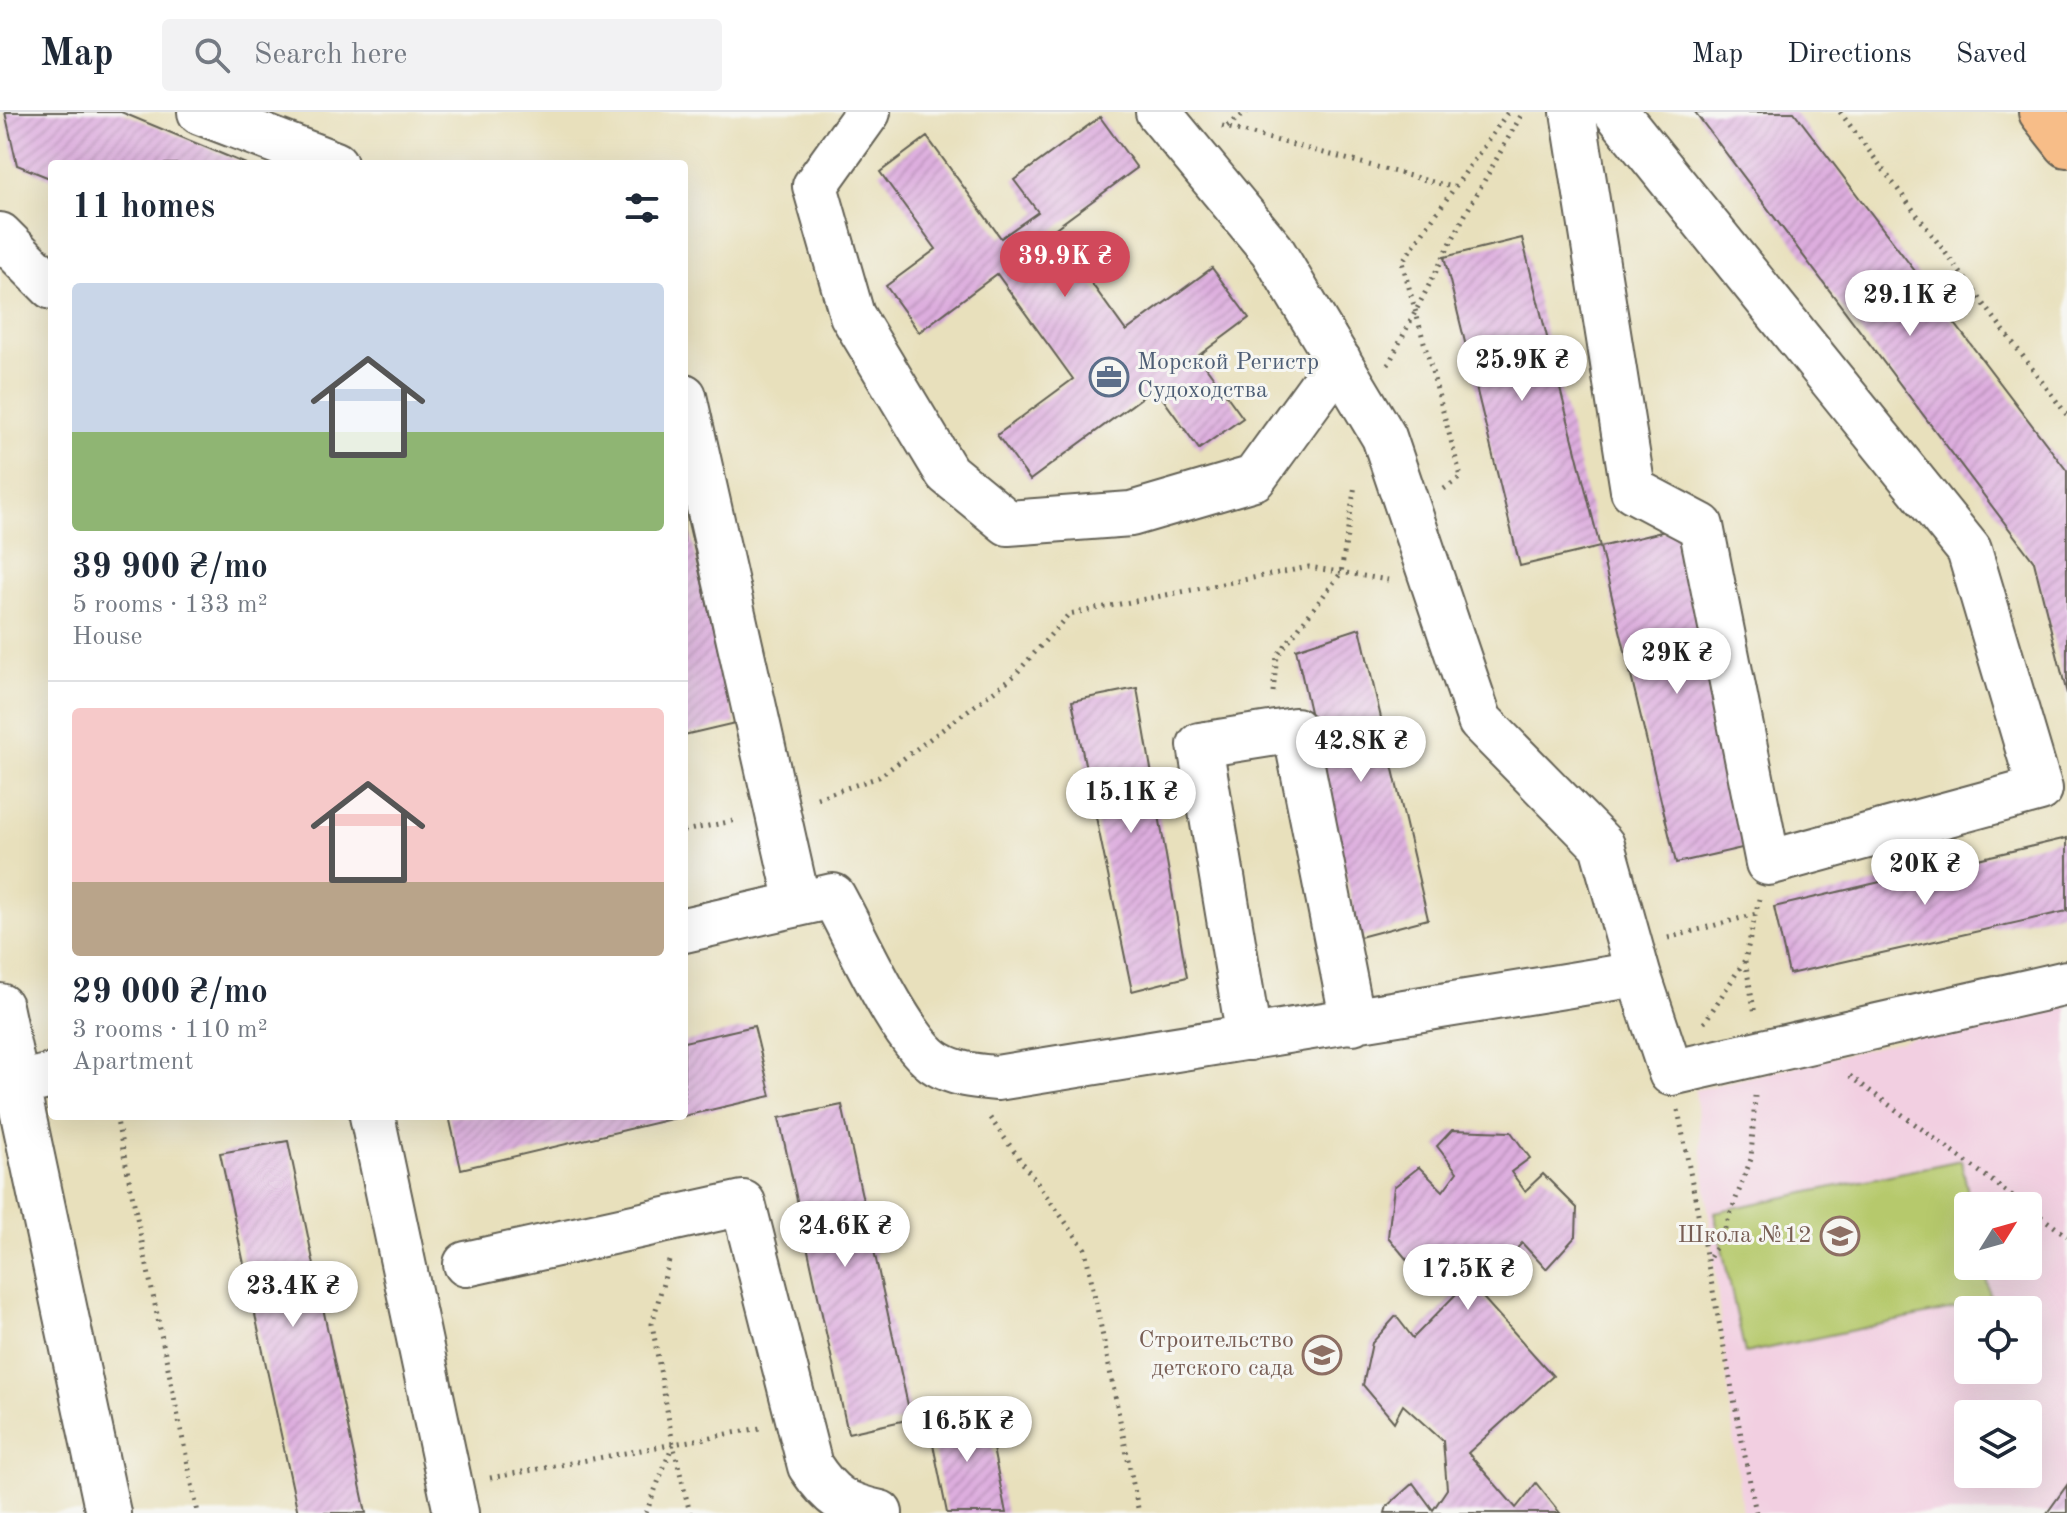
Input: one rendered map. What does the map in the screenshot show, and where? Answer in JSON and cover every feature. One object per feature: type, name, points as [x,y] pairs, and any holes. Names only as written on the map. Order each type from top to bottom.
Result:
[{"type":"main road","points":[[2041,112],[2067,145]]},
{"type":"lane","points":[[200,112],[325,160]]},
{"type":"lane","points":[[868,112],[815,186],[852,315],[947,473],[1008,523],[1131,514],[1254,478],[1339,361]]},
{"type":"lane","points":[[1158,112],[1272,250],[1384,437],[1480,721],[1602,845],[1634,961],[1671,1073],[2067,983]]},
{"type":"lane","points":[[1573,112],[1633,490],[1701,526],[1768,863],[2040,789],[1969,550],[1616,112]]},
{"type":"lane","points":[[0,235],[48,283]]},
{"type":"lane","points":[[688,414],[798,903]]},
{"type":"lane","points":[[1249,1038],[1200,745],[1268,734],[1295,730],[1353,1022]]},
{"type":"lane","points":[[688,929],[833,896],[911,1037],[934,1062],[959,1074],[997,1078],[1353,1022],[1634,961]]},
{"type":"lane","points":[[0,1006],[34,1080],[108,1513]]},
{"type":"lane","points":[[373,1120],[453,1500]]},
{"type":"lane","points":[[466,1264],[743,1203],[810,1466],[825,1490],[850,1506],[880,1513]]},
{"type":"lane","points":[[900,1513],[913,1513]]},
{"type":"path","points":[[1409,513],[1461,477],[1402,262],[1452,187],[1508,112]]},
{"type":"path","points":[[1840,112],[2067,415]]},
{"type":"path","points":[[1212,123],[1452,187]]},
{"type":"path","points":[[688,830],[777,812],[879,777],[1014,676],[1069,614],[1309,567],[1435,588]]},
{"type":"path","points":[[1756,1513],[1671,1073],[1745,960],[1768,863]]},
{"type":"path","points":[[1634,961],[1756,914]]},
{"type":"path","points":[[1709,1258],[1722,1236],[1751,1159],[1758,1028],[1745,960]]},
{"type":"path","points":[[1805,1043],[2007,1192]]},
{"type":"path","points":[[959,1074],[1085,1249],[1139,1513]]},
{"type":"path","points":[[117,1120],[198,1513]]},
{"type":"path","points":[[680,1218],[652,1324],[673,1444],[690,1513]]},
{"type":"path","points":[[2042,1218],[2067,1236]]},
{"type":"path","points":[[453,1500],[673,1444],[798,1420]]},
{"type":"path","points":[[646,1513],[673,1444]]},
{"type":"shaded area","name":"Школа №12","points":[[2067,1001],[2067,1513],[1742,1513],[1695,1090]]},
{"type":"green space","points":[[1961,1160],[1968,1192],[1954,1192],[1954,1280],[1987,1280],[1990,1296],[1954,1296],[1954,1309],[1745,1353],[1714,1212]]},
{"type":"building","points":[[5,112],[121,112],[236,160],[48,160],[48,177],[17,165]]},
{"type":"building","points":[[1695,112],[1794,112],[2067,471],[2067,694],[2034,562]]},
{"type":"building","points":[[1100,117],[1137,168],[1053,230],[1126,331],[1212,268],[1249,318],[1198,356],[1243,418],[1199,449],[1155,388],[1030,480],[997,435],[1073,379],[997,274],[919,332],[886,286],[936,249],[880,172],[927,137],[1001,238],[1038,212],[1014,180]]},
{"type":"building","points":[[1522,238],[1600,547],[1520,566],[1444,257]]},
{"type":"building","points":[[688,522],[735,723],[688,734]]},
{"type":"building","points":[[1678,528],[1755,845],[1676,863],[1600,547]]},
{"type":"building","points":[[1360,628],[1428,919],[1360,937],[1296,649]]},
{"type":"building","points":[[1137,688],[1187,977],[1132,991],[1072,701]]},
{"type":"building","points":[[2067,838],[2067,911],[1789,974],[1774,907]]},
{"type":"building","points":[[754,1026],[771,1096],[688,1115],[688,1041]]},
{"type":"building","points":[[842,1105],[911,1419],[848,1433],[779,1118]]},
{"type":"building","points":[[450,1120],[667,1120],[461,1169]]},
{"type":"building","points":[[1452,1130],[1511,1132],[1530,1158],[1511,1172],[1525,1191],[1543,1174],[1577,1208],[1576,1236],[1546,1269],[1522,1243],[1477,1291],[1553,1376],[1468,1453],[1516,1508],[1536,1483],[1560,1513],[1385,1513],[1387,1506],[1413,1483],[1433,1510],[1447,1489],[1443,1441],[1403,1405],[1394,1422],[1363,1385],[1372,1343],[1396,1316],[1413,1338],[1459,1291],[1441,1261],[1422,1278],[1388,1237],[1394,1187],[1419,1167],[1443,1191],[1457,1172],[1437,1146]]},
{"type":"building","points":[[288,1141],[366,1513],[298,1513],[220,1153]]},
{"type":"building","points":[[985,1409],[1006,1513],[947,1513],[928,1420]]},
{"type":"building","points":[[2067,1485],[2067,1513],[2047,1513]]},
{"type":"place","name":"Морской Регистр Судоходства","points":[[1109,377]]},
{"type":"place","name":"Школа №12","points":[[1840,1236]]},
{"type":"place","name":"Строительство детского сада","points":[[1322,1355]]}]
